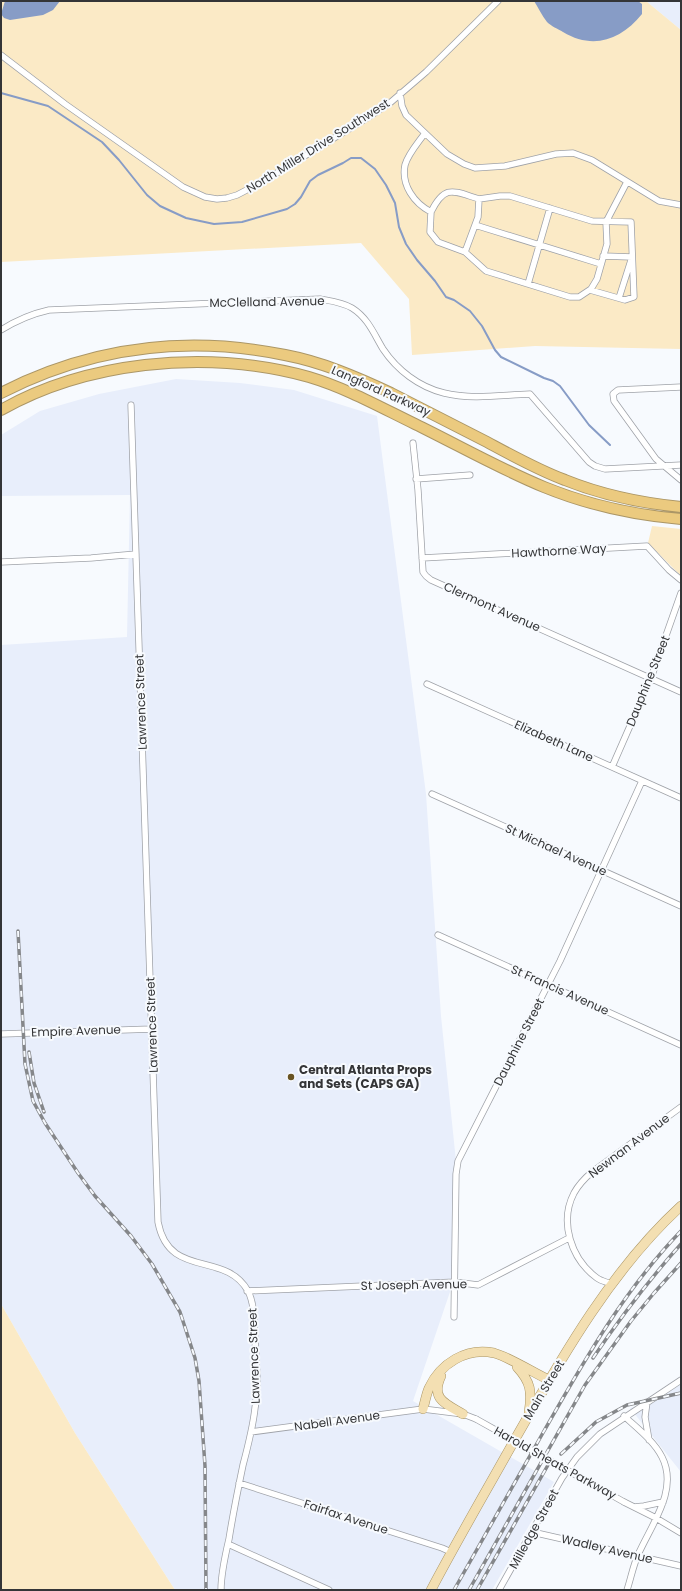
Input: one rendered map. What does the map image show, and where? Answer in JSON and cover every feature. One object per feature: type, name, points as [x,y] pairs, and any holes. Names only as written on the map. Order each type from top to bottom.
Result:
[{"type":"highway","name":"Langford Parkway","points":[[1,393],[71,364],[99,356],[129,350],[169,346],[210,346],[264,351],[287,355],[355,377],[390,393],[533,466],[588,489],[632,500],[681,507]]},
{"type":"highway","name":"Langford Parkway","points":[[1,410],[55,385],[94,374],[130,367],[162,363],[209,361],[260,367],[310,378],[354,394],[479,457],[543,487],[565,495],[615,510],[681,519]]},
{"type":"main road","name":"Main Street","points":[[431,1590],[549,1380],[611,1284],[670,1216],[681,1206]]},
{"type":"main road","points":[[423,1409],[429,1388],[444,1367],[458,1358],[475,1352],[495,1354],[549,1380]]},
{"type":"main road","points":[[510,1360],[525,1375],[528,1382],[531,1396],[528,1417]]},
{"type":"main road","points":[[444,1367],[438,1381],[438,1395],[442,1401],[463,1414]]},
{"type":"street","name":"North Miller Drive Southwest","points":[[1,55],[65,104],[183,187],[205,197],[217,199],[237,195],[262,182],[367,118],[432,66],[498,1]]},
{"type":"street","points":[[400,93],[402,106],[406,115],[447,154],[464,164],[475,168],[505,166],[556,154],[573,153],[592,160],[659,201],[681,205]]},
{"type":"street","points":[[425,133],[408,159],[405,178],[408,188],[416,202],[430,212]]},
{"type":"street","points":[[590,290],[625,300],[634,297],[631,222],[606,222],[592,221],[510,196],[479,199],[453,192],[447,192],[436,202],[430,212],[430,232],[434,237],[443,245],[465,252],[486,271],[576,298],[584,296],[597,279],[607,244],[606,222],[627,182]]},
{"type":"street","points":[[465,252],[478,217],[479,199]]},
{"type":"street","points":[[528,284],[550,208]]},
{"type":"street","points":[[475,225],[601,264]]},
{"type":"street","points":[[604,256],[632,258]]},
{"type":"street","points":[[619,298],[625,275],[632,258]]},
{"type":"street","name":"McClelland Avenue","points":[[1,330],[13,322],[31,314],[49,310],[320,299],[338,302],[351,307],[362,316],[393,362],[424,386],[443,393],[462,397],[530,394],[589,462],[595,466],[605,469],[681,465]]},
{"type":"street","points":[[681,387],[618,390],[613,394],[614,401],[656,459],[681,480]]},
{"type":"street","name":"Lawrence Street","points":[[130,405],[158,1222],[160,1234],[168,1246],[177,1255],[187,1260],[228,1272],[239,1280],[247,1290],[253,1309],[257,1384],[256,1408],[239,1483],[221,1590]]},
{"type":"street","name":"Clermont Avenue","points":[[412,443],[423,572],[426,576],[431,580],[681,692]]},
{"type":"street","points":[[416,479],[470,475]]},
{"type":"street","name":"Hawthorne Way","points":[[422,558],[647,546],[669,570],[681,580]]},
{"type":"street","points":[[1,562],[92,558],[136,554]]},
{"type":"street","name":"Dauphine Street","points":[[612,768],[651,678],[681,593]]},
{"type":"street","name":"Elizabeth Lane","points":[[427,684],[681,798]]},
{"type":"street","name":"Dauphine Street","points":[[454,1317],[456,1174],[458,1161],[548,984],[642,781]]},
{"type":"street","name":"St Michael Avenue","points":[[432,794],[681,906]]},
{"type":"street","name":"St Francis Avenue","points":[[438,935],[681,1045]]},
{"type":"street","name":"Empire Avenue","points":[[1,1034],[152,1029]]},
{"type":"street","name":"Newnan Avenue","points":[[611,1284],[598,1278],[581,1262],[574,1251],[569,1238],[567,1222],[569,1207],[574,1193],[583,1180],[617,1153],[681,1108]]},
{"type":"street","name":"St Joseph Avenue","points":[[247,1290],[455,1282],[478,1284],[569,1238]]},
{"type":"street","name":"Milledge Street","points":[[499,1590],[562,1478],[577,1457],[600,1434],[624,1416],[681,1380]]},
{"type":"street","points":[[647,1402],[645,1416],[649,1440]]},
{"type":"street","name":"Nabell Avenue","points":[[251,1432],[423,1409]]},
{"type":"street","name":"Harold Sheats Parkway","points":[[423,1409],[463,1414],[476,1419],[681,1533]]},
{"type":"street","points":[[624,1416],[649,1440],[662,1457],[666,1471],[666,1490],[663,1502],[637,1556],[627,1590]]},
{"type":"street","name":"Fairfax Avenue","points":[[239,1483],[451,1552]]},
{"type":"street","points":[[634,1507],[663,1502]]},
{"type":"street","name":"Wadley Avenue","points":[[532,1532],[681,1566]]},
{"type":"street","points":[[228,1544],[329,1590]]},
{"type":"shaded area","points":[[1,1],[646,1],[681,30],[681,349],[535,346],[412,355],[409,299],[361,243],[1,262]]},
{"type":"shaded area","points":[[646,1],[681,1],[681,30]]},
{"type":"shaded area","points":[[176,379],[240,383],[294,390],[377,416],[426,794],[441,1016],[457,1171],[453,1283],[413,1401],[554,1482],[492,1590],[175,1590],[75,1433],[1,1304],[1,645],[127,637],[130,495],[1,496],[1,435],[40,411],[99,394]]},
{"type":"shaded area","points":[[652,526],[681,529],[681,576],[648,543]]},
{"type":"shaded area","points":[[1,1304],[75,1433],[175,1590],[1,1590]]},
{"type":"shaded area","points":[[681,1384],[681,1472],[630,1408],[651,1404]]},
{"type":"water","points":[[5,1],[60,1],[53,10],[43,15],[10,20],[4,18],[1,14]]},
{"type":"water","points":[[534,1],[638,1],[642,4],[642,14],[634,23],[616,36],[606,40],[585,40],[563,32],[547,22]]},
{"type":"waterway","points":[[1,93],[48,106],[102,142],[119,160],[147,195],[160,206],[186,218],[214,224],[242,222],[287,209],[295,204],[301,197],[310,181],[318,175],[351,158],[361,158],[375,169],[386,185],[395,203],[399,227],[406,244],[446,297],[454,300],[470,311],[482,326],[495,350],[501,357],[553,381],[560,386],[589,425],[610,445]]},
{"type":"railway","points":[[18,931],[25,1064],[33,1101],[45,1123],[78,1173],[95,1196],[131,1236],[152,1264],[180,1312],[195,1358],[199,1381],[205,1466],[206,1590]]},
{"type":"railway","points":[[29,1052],[34,1083],[44,1112]]},
{"type":"railway","points":[[454,1590],[559,1405],[606,1327],[641,1277],[681,1231]]},
{"type":"railway","points":[[593,1358],[635,1300],[681,1244]]},
{"type":"railway","points":[[469,1590],[585,1385],[631,1321],[681,1263]]},
{"type":"railway","points":[[561,1454],[596,1422],[627,1405],[681,1393]]},
{"type":"railway","points":[[477,1590],[548,1465]]},
{"type":"place","name":"Central Atlanta Props and Sets (CAPS GA)","points":[[291,1077]]}]
